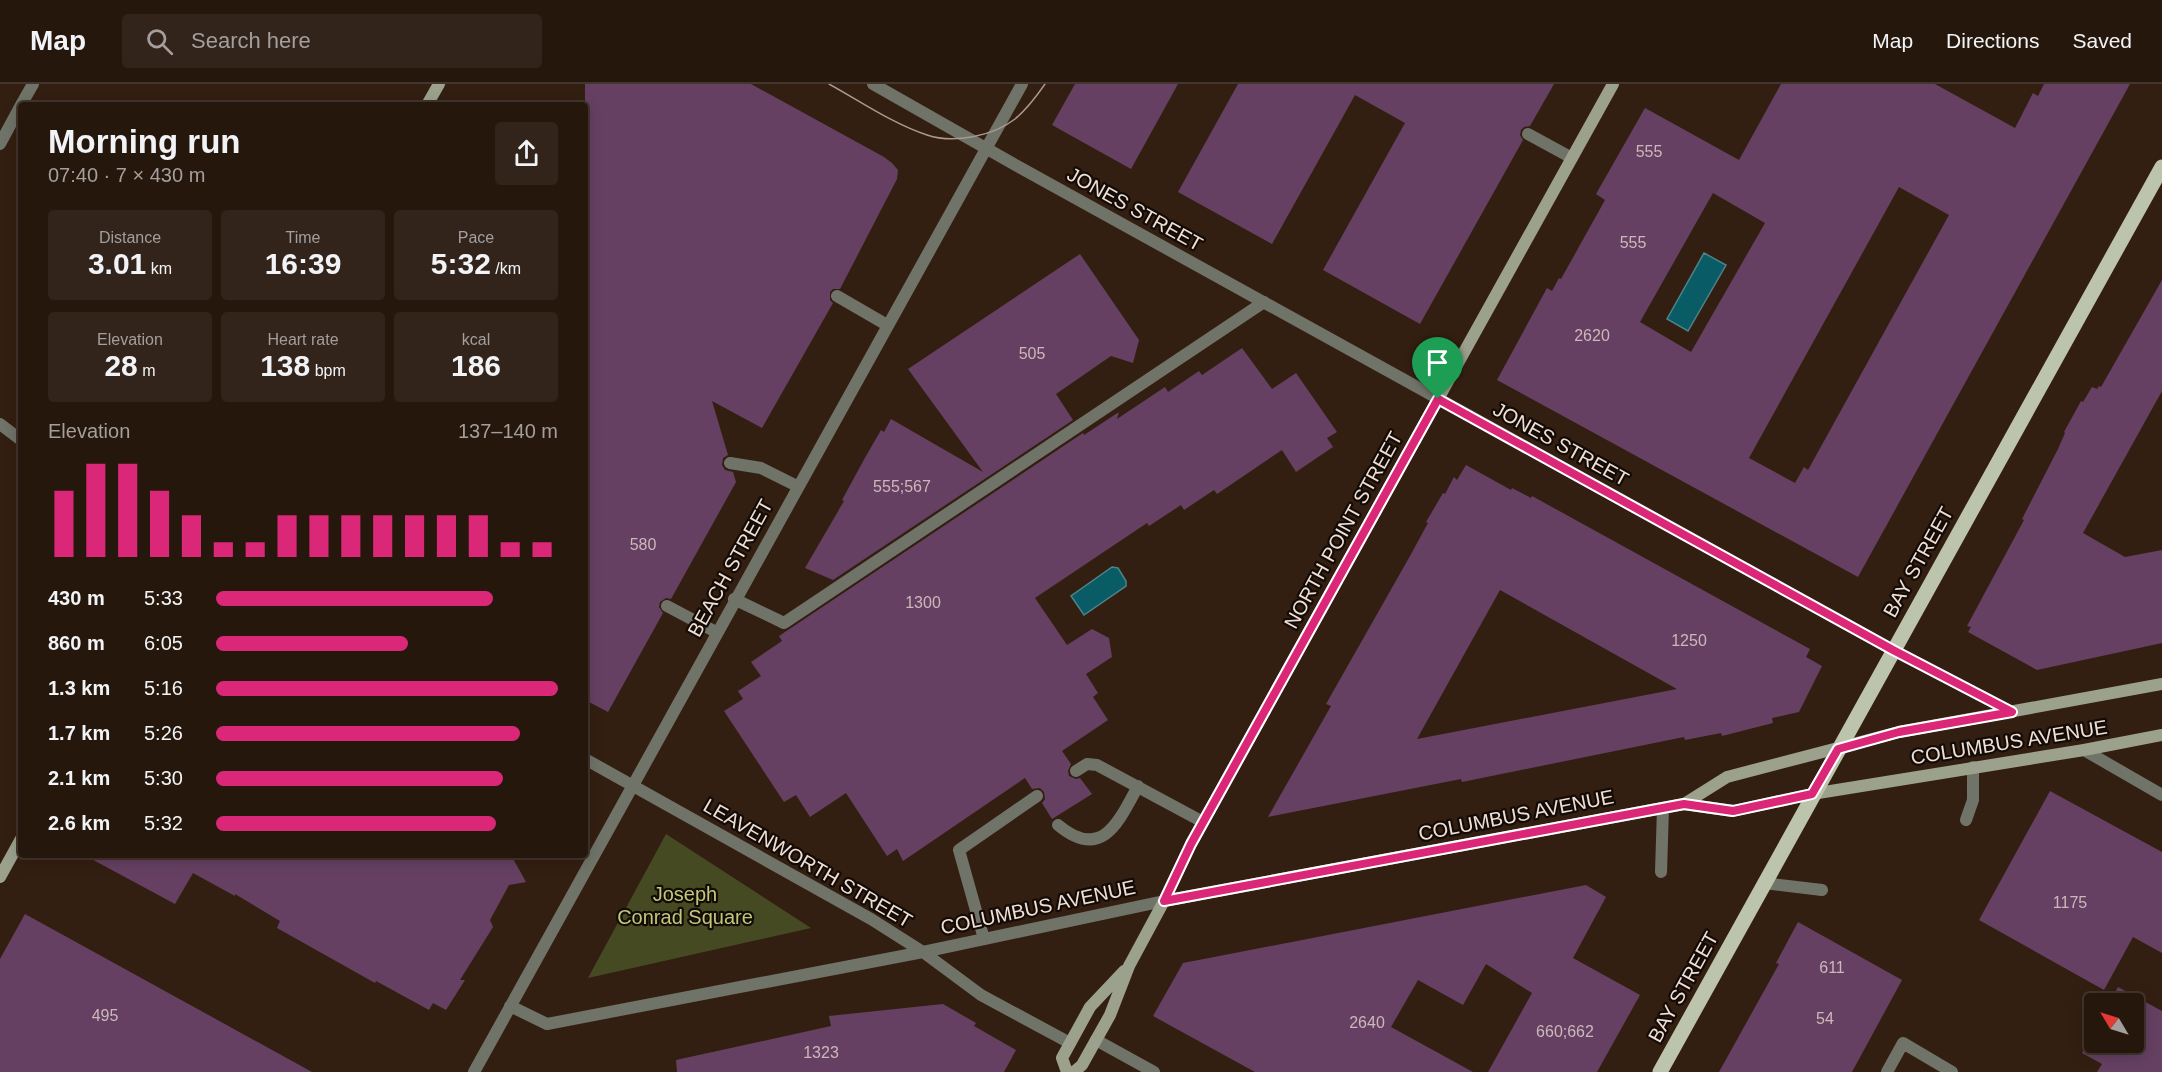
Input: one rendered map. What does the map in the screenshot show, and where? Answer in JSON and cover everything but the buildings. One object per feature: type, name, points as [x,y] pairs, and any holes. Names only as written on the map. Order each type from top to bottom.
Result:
[{"type":"main road","name":"BAY STREET","points":[[1660,1072],[1812,794],[2162,167]]},
{"type":"street","points":[[23,102],[33,84]]},
{"type":"street","points":[[430,102],[439,84]]},
{"type":"street","name":"JONES STREET","points":[[873,84],[1893,650],[2012,712]]},
{"type":"street","name":"BEACH STREET","points":[[474,1072],[734,599],[1022,84]]},
{"type":"street","name":"NORTH POINT STREET","points":[[1074,1072],[1082,1065],[1110,1015],[1129,966],[1203,822],[1613,84]]},
{"type":"street","points":[[0,144],[18,111]]},
{"type":"street","points":[[1528,134],[1572,158]]},
{"type":"street","points":[[837,296],[886,325]]},
{"type":"street","points":[[734,599],[784,623],[1264,302]]},
{"type":"street","points":[[0,424],[18,438]]},
{"type":"street","points":[[730,463],[761,468],[798,486]]},
{"type":"street","points":[[666,606],[716,632]]},
{"type":"street","name":"COLUMBUS AVENUE","points":[[1684,804],[1727,777],[1899,732],[2162,684]]},
{"type":"street","name":"COLUMBUS AVENUE","points":[[510,1006],[547,1024],[923,952],[1164,901],[1663,807],[1684,804],[1733,811],[1812,794],[2084,750],[2162,735]]},
{"type":"street","points":[[2084,750],[2162,795]]},
{"type":"street","name":"LEAVENWORTH STREET","points":[[588,761],[871,919],[923,952],[981,995],[1070,1043]]},
{"type":"street","points":[[1076,771],[1087,764],[1107,769],[1203,822]]},
{"type":"street","points":[[1966,820],[1973,800],[1973,767]]},
{"type":"street","points":[[1058,825],[1068,834],[1081,838],[1093,839],[1106,835],[1116,827],[1138,786]]},
{"type":"street","points":[[984,939],[959,850],[1037,796]]},
{"type":"street","points":[[1660,873],[1663,807]]},
{"type":"street","points":[[0,877],[18,844]]},
{"type":"street","points":[[1764,883],[1821,890]]},
{"type":"street","name":"NORTH POINT STREET","points":[[1067,1072],[1062,1059],[1090,1007],[1129,966]]},
{"type":"street","points":[[1096,1040],[1154,1072]]},
{"type":"street","points":[[1887,1072],[1903,1043],[1952,1072]]},
{"type":"green space","name":"Joseph Conrad Square","points":[[666,834],[811,928],[588,978]]},
{"type":"water","points":[[1704,253],[1726,265],[1688,331],[1667,319]]},
{"type":"water","points":[[1112,567],[1118,568],[1126,581],[1126,586],[1084,615],[1071,596]]},
{"type":"tram line","points":[[829,84],[902,125],[927,135],[949,139],[973,137],[1006,125],[1023,111],[1045,84]]},
{"type":"route","points":[[1438,399],[1893,650],[2012,712],[1899,732],[1838,749],[1812,794],[1733,811],[1684,804],[1164,901],[1191,844],[1438,399]]}]
